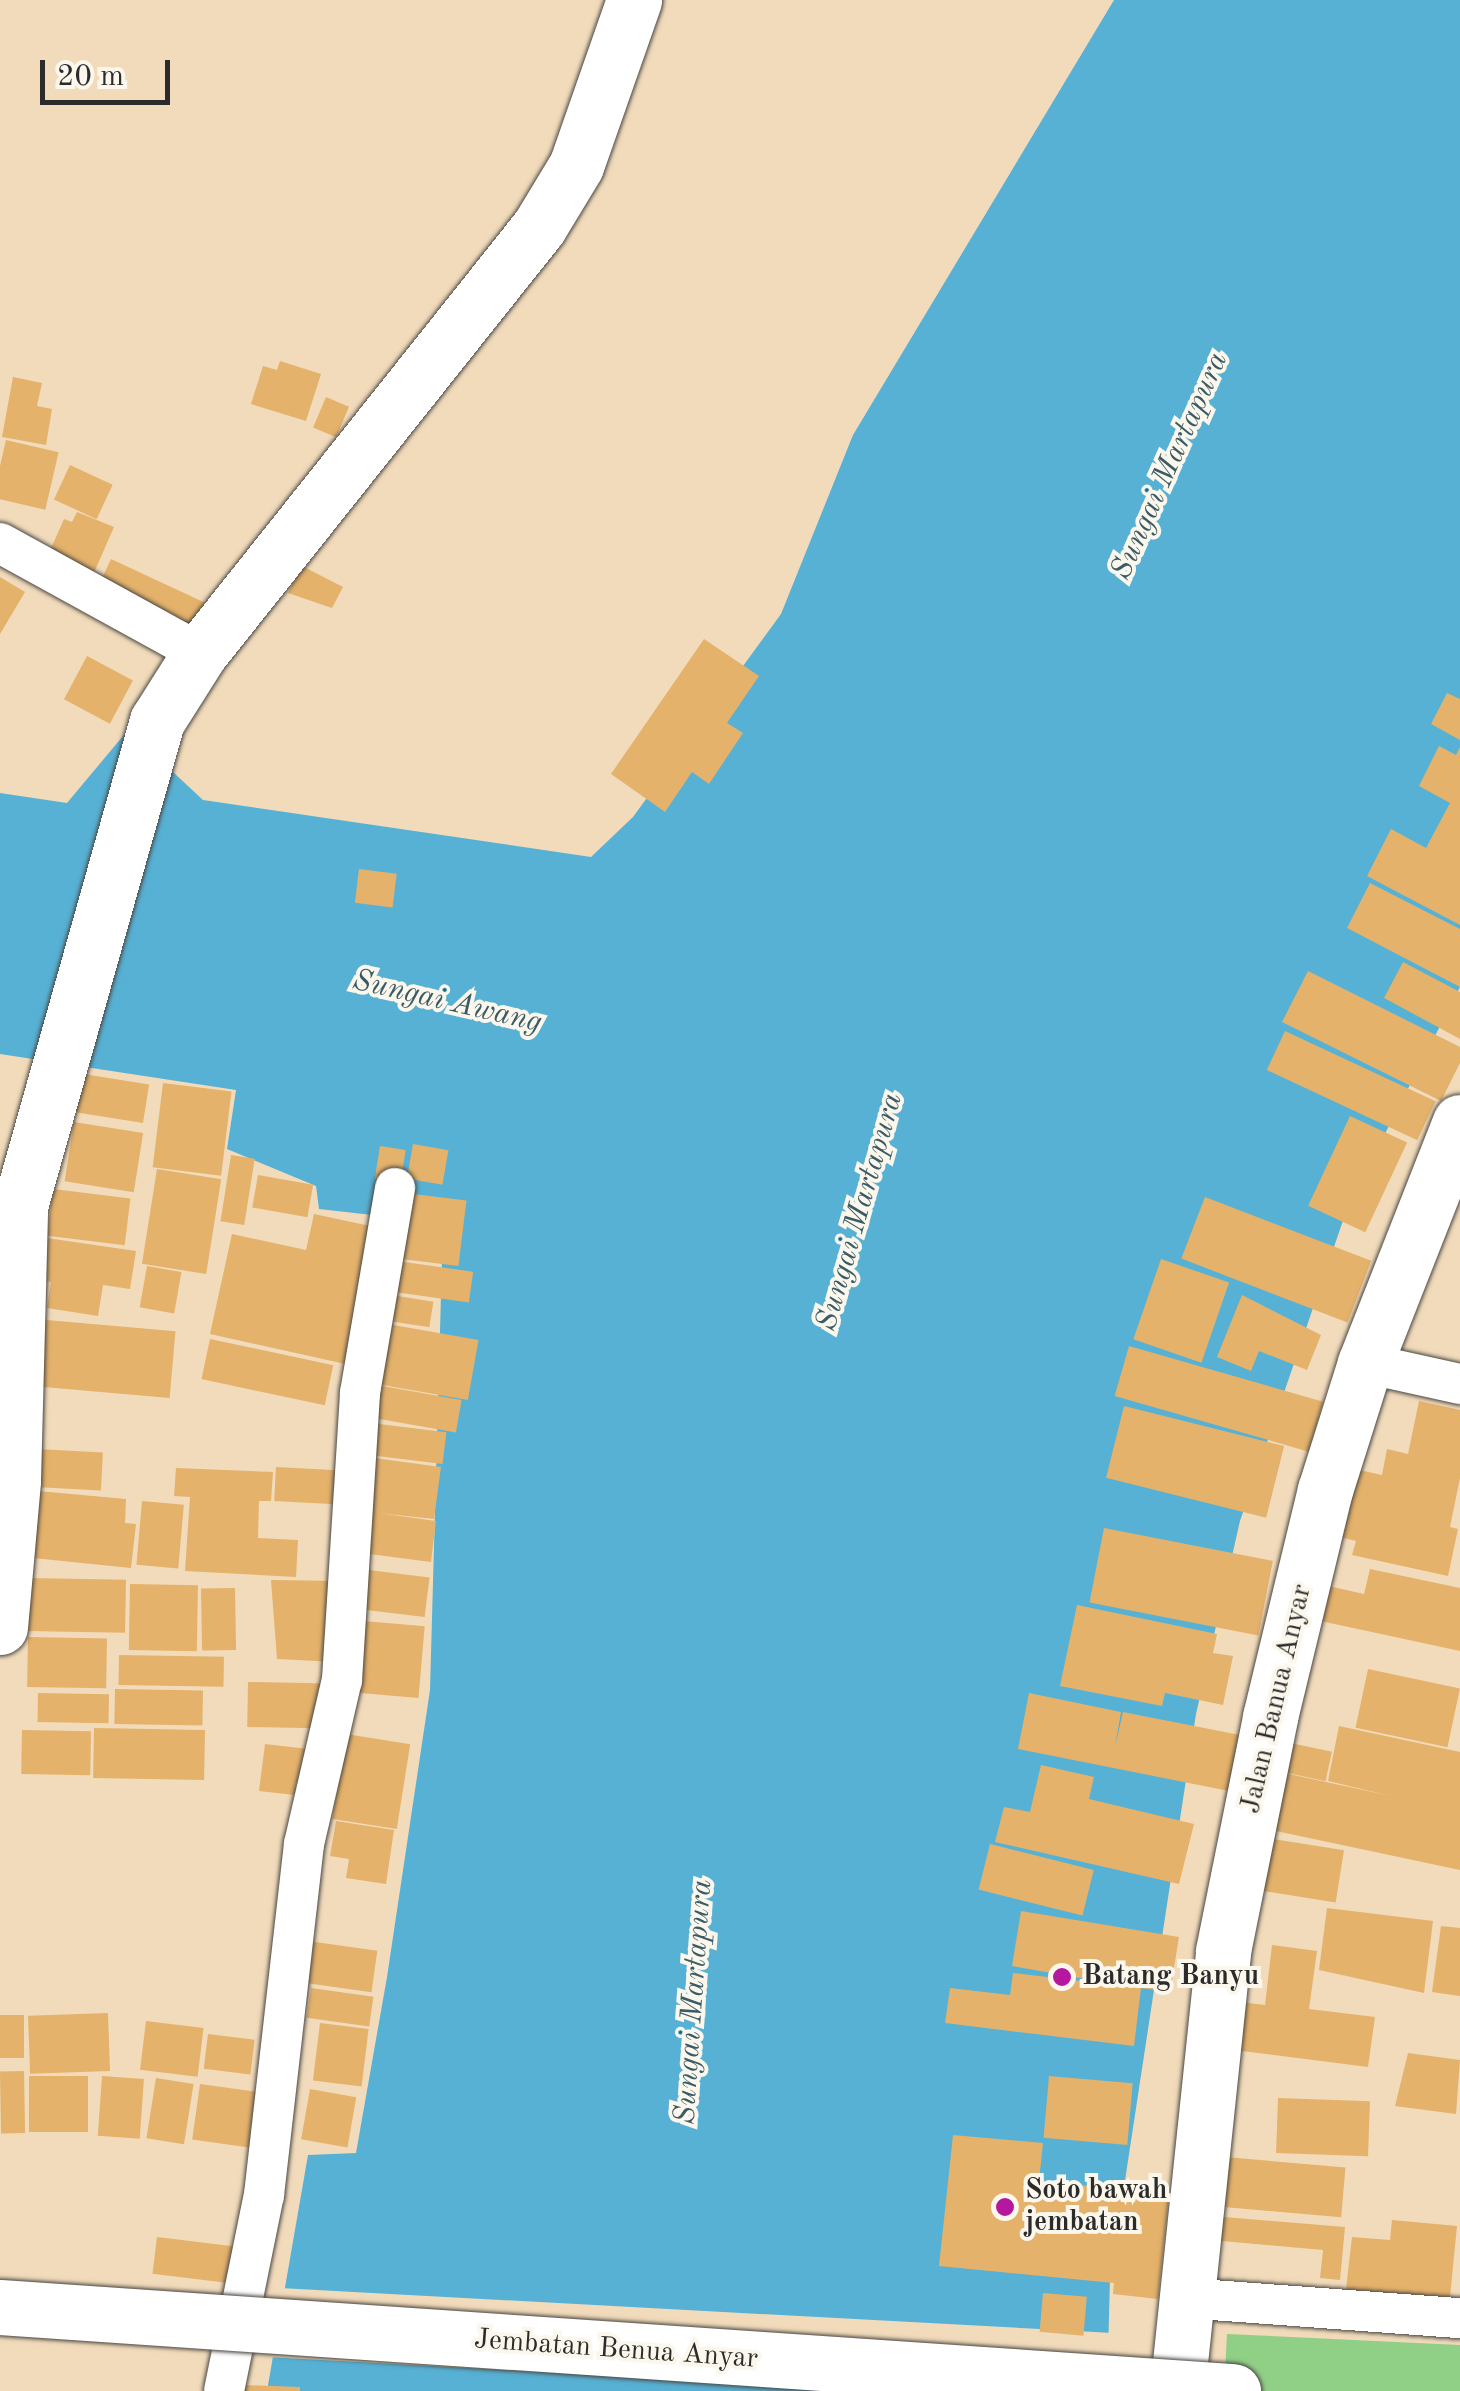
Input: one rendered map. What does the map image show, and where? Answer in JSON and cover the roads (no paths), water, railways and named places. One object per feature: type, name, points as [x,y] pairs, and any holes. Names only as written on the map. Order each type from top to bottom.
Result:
[{"type":"street","points":[[0,1627],[13,1480],[15,1258],[20,1206],[156,721],[200,653],[539,228],[576,166],[634,0]]},
{"type":"street","points":[[0,543],[200,653]]},
{"type":"street","name":"Jalan Banua Anyar","points":[[1178,2391],[1184,2298],[1223,1951],[1311,1547],[1365,1363],[1460,1122]]},
{"type":"street","points":[[224,2391],[264,2195],[301,1862],[342,1680],[360,1393],[395,1188]]},
{"type":"street","points":[[1365,1363],[1460,1384]]},
{"type":"street","points":[[1184,2298],[1460,2318]]},
{"type":"street","name":"Jembatan Benua Anyar","points":[[0,2307],[1233,2391]]},
{"type":"water","points":[[1114,0],[1460,0],[1460,987],[1348,1206],[1240,1521],[1196,1714],[1110,2279],[1107,2391],[267,2391],[308,2155],[356,2153],[387,1977],[430,1690],[443,1223],[319,1209],[316,1186],[227,1149],[236,1090],[0,1054],[0,793],[67,803],[128,730],[203,800],[591,857],[633,817],[781,614],[853,435]]},
{"type":"place","name":"Batang Banyu","points":[[1062,1977]]},
{"type":"place","name":"Soto bawah jembatan","points":[[1005,2207]]},
{"type":"water label","name":"Sungai Martapura","points":[[1170,466]]},
{"type":"water label","name":"Sungai Awang","points":[[447,1002]]},
{"type":"water label","name":"Sungai Martapura","points":[[860,1212]]},
{"type":"water label","name":"Sungai Martapura","points":[[694,2002]]}]
